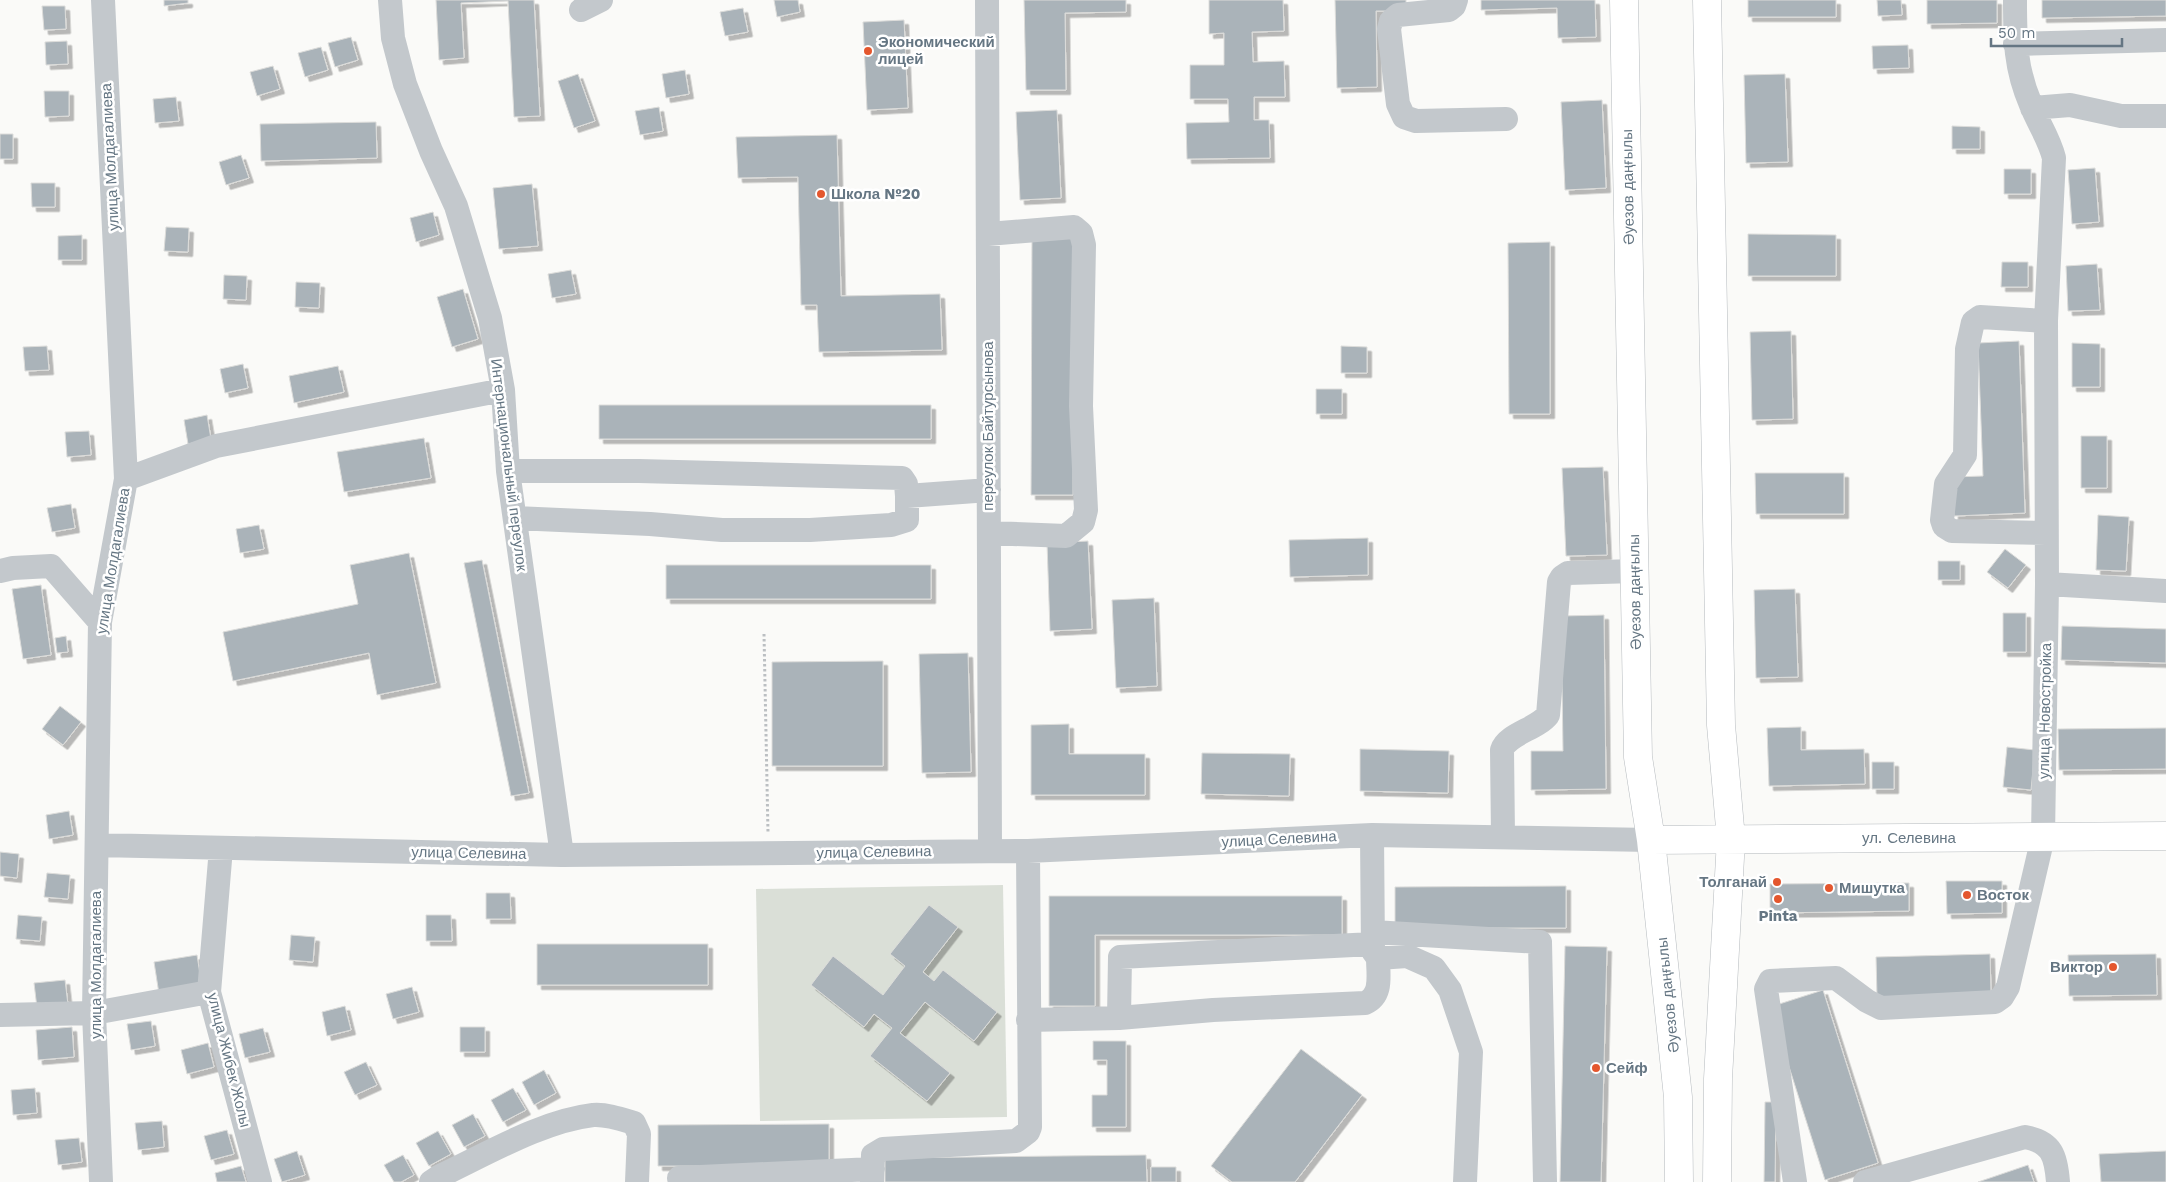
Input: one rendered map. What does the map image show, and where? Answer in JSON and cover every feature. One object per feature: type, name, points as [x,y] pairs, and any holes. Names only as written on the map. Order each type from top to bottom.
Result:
[{"type":"main road","name":"Әуезов даңғылы","points":[[1624,0],[1638,757],[1652,840],[1678,1096],[1679,1182]]},
{"type":"main road","points":[[1707,0],[1722,725],[1731,839],[1718,1079],[1717,1182]]},
{"type":"main road","name":"ул. Селевина","points":[[1652,840],[2166,836]]},
{"type":"street","name":"улица Молдагалиева","points":[[101,1182],[94,1013],[100,622],[126,479],[103,0]]},
{"type":"street","name":"Интернациональный переулок","points":[[390,0],[393,38],[405,84],[431,152],[456,206],[490,318],[503,390],[508,471],[562,855]]},
{"type":"street","name":"переулок Байтурсынова","points":[[987,0],[990,851]]},
{"type":"street","points":[[1456,0],[1454,6],[1449,10],[1398,15],[1391,21],[1390,29],[1398,104],[1404,117],[1416,121],[1506,119]]},
{"type":"street","name":"улица Новостройка","points":[[1795,1182],[1766,989],[1770,980],[1836,978],[1867,1001],[1881,1008],[1995,1002],[2002,997],[2008,986],[2043,837],[2048,584],[2046,533],[2046,321],[2054,158],[2046,134],[2032,108],[2018,71],[2015,44],[2015,0]]},
{"type":"street","points":[[2015,44],[2166,40]]},
{"type":"street","points":[[2032,108],[2070,105],[2121,116],[2166,116]]},
{"type":"street","points":[[988,234],[1074,226],[1081,233],[1084,245],[1082,406],[1086,510],[1083,522],[1066,536],[989,533]]},
{"type":"street","points":[[2046,321],[1980,317],[1973,322],[1967,348],[1965,455],[1946,484],[1942,520],[1944,526],[1952,531],[2046,533]]},
{"type":"street","points":[[126,479],[216,446],[503,390]]},
{"type":"street","points":[[508,471],[639,470],[902,478],[906,484],[907,496],[907,520],[891,525],[819,530],[722,530],[650,524],[515,518]]},
{"type":"street","points":[[907,496],[988,490]]},
{"type":"street","points":[[0,571],[13,568],[51,566],[100,622]]},
{"type":"street","points":[[1503,835],[1502,750],[1506,742],[1543,722],[1548,715],[1559,582],[1568,573],[1635,571]]},
{"type":"street","points":[[2048,584],[2166,591]]},
{"type":"street","points":[[1028,1020],[1119,1018],[1213,1010],[1365,1003],[1378,994],[1372,834]]},
{"type":"street","name":"улица Селевина","points":[[97,845],[562,855],[1028,851],[1372,834],[1503,835],[1652,840]]},
{"type":"street","name":"улица Жибек Жолы","points":[[221,848],[209,992],[260,1182]]},
{"type":"street","points":[[679,1178],[873,1175],[873,1155],[883,1148],[1016,1141],[1028,1132],[1030,1127],[1028,851]]},
{"type":"street","points":[[1119,1018],[1120,957],[1375,945],[1540,942],[1545,1182]]},
{"type":"street","points":[[1375,945],[1434,968],[1450,990],[1471,1052],[1465,1182]]},
{"type":"street","points":[[0,1015],[94,1013],[209,992]]},
{"type":"street","points":[[431,1182],[547,1126],[594,1115],[614,1117],[634,1123],[639,1134],[637,1182]]},
{"type":"street","points":[[1866,1182],[2025,1137],[2037,1139],[2052,1152],[2058,1182]]},
{"type":"path","points":[[764,634],[768,853]]},
{"type":"shaded area","points":[[1003,885],[1007,1117],[760,1121],[756,889]]},
{"type":"building","points":[[164,0],[188,0],[188,3],[164,6]]},
{"type":"building","points":[[436,0],[534,0],[540,116],[514,117],[508,1],[461,3],[464,58],[439,60]]},
{"type":"building","points":[[774,0],[798,0],[800,12],[777,17]]},
{"type":"building","points":[[1024,0],[1126,0],[1126,12],[1065,13],[1066,90],[1026,90]]},
{"type":"building","points":[[1209,0],[1283,0],[1284,31],[1252,32],[1253,62],[1284,61],[1285,97],[1254,97],[1254,120],[1269,120],[1270,158],[1187,159],[1186,123],[1229,122],[1228,99],[1190,99],[1190,65],[1224,65],[1224,33],[1209,34]]},
{"type":"building","points":[[1335,0],[1406,0],[1406,11],[1376,11],[1377,87],[1337,88]]},
{"type":"building","points":[[1481,0],[1595,0],[1596,37],[1558,38],[1557,8],[1481,10]]},
{"type":"building","points":[[1748,0],[1836,0],[1836,17],[1748,17]]},
{"type":"building","points":[[1877,0],[1901,0],[1902,15],[1878,16]]},
{"type":"building","points":[[1927,0],[1997,0],[1997,23],[1927,24]]},
{"type":"building","points":[[2042,0],[2166,0],[2166,16],[2042,18]]},
{"type":"building","points":[[42,6],[65,6],[66,29],[44,30]]},
{"type":"building","points":[[743,8],[748,32],[725,36],[720,12]]},
{"type":"building","name":"Экономический лицей","points":[[904,20],[908,108],[867,110],[863,22]]},
{"type":"building","points":[[351,37],[358,60],[335,67],[328,43]]},
{"type":"building","points":[[67,41],[68,64],[46,65],[45,42]]},
{"type":"building","points":[[1908,45],[1909,68],[1873,69],[1872,46]]},
{"type":"building","points":[[321,47],[328,70],[305,77],[298,53]]},
{"type":"building","points":[[273,66],[280,89],[257,96],[250,72]]},
{"type":"building","points":[[685,70],[689,94],[666,98],[662,74]]},
{"type":"building","points":[[578,74],[595,121],[574,128],[558,81]]},
{"type":"building","points":[[1785,74],[1788,162],[1746,163],[1744,75]]},
{"type":"building","points":[[44,91],[69,91],[69,116],[45,117]]},
{"type":"building","points":[[176,97],[179,121],[155,123],[153,99]]},
{"type":"building","points":[[1602,100],[1606,188],[1565,190],[1561,102]]},
{"type":"building","points":[[659,107],[663,131],[640,135],[635,111]]},
{"type":"building","points":[[1057,110],[1061,198],[1020,200],[1016,112]]},
{"type":"building","points":[[376,122],[377,158],[261,161],[260,124]]},
{"type":"building","points":[[1952,126],[1980,127],[1980,149],[1952,149]]},
{"type":"building","points":[[0,134],[13,134],[13,159],[0,159]]},
{"type":"building","points":[[837,135],[841,296],[940,294],[942,350],[819,352],[817,305],[801,305],[798,177],[738,178],[736,137]]},
{"type":"building","points":[[241,155],[249,178],[226,185],[219,162]]},
{"type":"building","points":[[2095,168],[2099,222],[2072,224],[2068,170]]},
{"type":"building","points":[[2004,169],[2031,169],[2031,194],[2004,194]]},
{"type":"building","points":[[31,183],[55,183],[55,207],[32,207]]},
{"type":"building","points":[[532,184],[538,246],[499,249],[493,188]]},
{"type":"building","points":[[433,212],[439,235],[416,242],[410,218]]},
{"type":"building","points":[[166,227],[189,228],[188,252],[164,251]]},
{"type":"building","points":[[1032,234],[1073,234],[1073,495],[1031,495]]},
{"type":"building","points":[[1748,234],[1836,235],[1836,276],[1748,276]]},
{"type":"building","points":[[82,235],[82,260],[58,260],[58,236]]},
{"type":"building","points":[[1550,242],[1550,414],[1509,414],[1508,243]]},
{"type":"building","points":[[2002,262],[2028,262],[2028,287],[2001,287]]},
{"type":"building","points":[[2097,264],[2100,310],[2068,311],[2066,266]]},
{"type":"building","points":[[571,270],[576,294],[552,298],[548,274]]},
{"type":"building","points":[[224,275],[247,276],[246,300],[223,299]]},
{"type":"building","points":[[296,282],[320,283],[319,308],[295,307]]},
{"type":"building","points":[[463,289],[478,339],[452,347],[437,297]]},
{"type":"building","points":[[1791,331],[1793,419],[1752,420],[1750,332]]},
{"type":"building","points":[[2019,341],[2025,513],[1954,516],[1953,477],[1983,476],[1978,343]]},
{"type":"building","points":[[2072,343],[2100,344],[2100,387],[2072,387]]},
{"type":"building","points":[[47,346],[49,370],[25,371],[23,347]]},
{"type":"building","points":[[1341,346],[1367,347],[1367,373],[1341,373]]},
{"type":"building","points":[[243,364],[248,388],[225,393],[220,369]]},
{"type":"building","points":[[338,366],[344,392],[294,403],[289,376]]},
{"type":"building","points":[[1316,389],[1342,389],[1342,414],[1316,414]]},
{"type":"building","points":[[599,405],[931,405],[931,439],[599,439]]},
{"type":"building","points":[[207,415],[211,439],[188,444],[184,420]]},
{"type":"building","points":[[89,431],[91,455],[67,457],[65,432]]},
{"type":"building","points":[[2081,436],[2107,436],[2107,488],[2081,488]]},
{"type":"building","points":[[424,438],[431,478],[344,492],[337,452]]},
{"type":"building","points":[[1603,467],[1607,555],[1566,556],[1562,468]]},
{"type":"building","points":[[1755,473],[1844,473],[1844,514],[1756,514]]},
{"type":"building","points":[[71,504],[75,528],[52,532],[47,508]]},
{"type":"building","points":[[2098,515],[2129,517],[2126,571],[2096,570]]},
{"type":"building","points":[[259,525],[264,549],[240,553],[236,529]]},
{"type":"building","points":[[1368,538],[1368,575],[1290,577],[1289,540]]},
{"type":"building","points":[[1088,541],[1092,629],[1050,631],[1047,543]]},
{"type":"building","points":[[2005,549],[2026,565],[2008,588],[1987,572]]},
{"type":"building","points":[[409,553],[436,683],[377,695],[369,653],[233,681],[223,632],[358,604],[350,565]]},
{"type":"building","points":[[482,560],[529,793],[511,796],[464,563]]},
{"type":"building","points":[[1938,561],[1960,561],[1960,580],[1938,580]]},
{"type":"building","points":[[666,565],[931,565],[931,599],[666,599]]},
{"type":"building","points":[[41,585],[51,655],[23,659],[12,589]]},
{"type":"building","points":[[1795,589],[1798,677],[1756,678],[1754,590]]},
{"type":"building","points":[[1154,598],[1157,686],[1116,688],[1112,600]]},
{"type":"building","points":[[2003,613],[2026,613],[2026,652],[2003,652]]},
{"type":"building","points":[[1604,615],[1606,789],[1531,790],[1531,751],[1563,751],[1561,616]]},
{"type":"building","points":[[2062,626],[2166,629],[2166,663],[2061,660]]},
{"type":"building","points":[[66,636],[68,652],[57,653],[55,638]]},
{"type":"building","points":[[968,653],[971,772],[922,773],[919,654]]},
{"type":"building","points":[[883,661],[883,766],[772,766],[772,662]]},
{"type":"building","points":[[60,706],[81,722],[63,745],[42,729]]},
{"type":"building","points":[[1069,724],[1069,754],[1145,754],[1145,795],[1031,795],[1031,725]]},
{"type":"building","points":[[1801,727],[1801,750],[1864,749],[1865,784],[1769,786],[1767,728]]},
{"type":"building","points":[[2166,728],[2166,769],[2059,770],[2058,729]]},
{"type":"building","points":[[2007,747],[2035,750],[2031,790],[2003,787]]},
{"type":"building","points":[[1360,749],[1449,751],[1448,793],[1360,791]]},
{"type":"building","points":[[1202,753],[1290,754],[1289,796],[1201,794]]},
{"type":"building","points":[[1872,762],[1894,762],[1894,789],[1872,789]]},
{"type":"building","points":[[69,811],[73,835],[49,839],[46,815]]},
{"type":"building","points":[[0,852],[19,854],[17,878],[0,876]]},
{"type":"building","points":[[47,873],[70,875],[68,899],[44,897]]},
{"type":"building","points":[[1946,881],[2002,881],[2002,913],[1947,914]]},
{"type":"building","points":[[1909,883],[1909,911],[1770,913],[1770,884]]},
{"type":"building","points":[[1566,886],[1566,928],[1395,928],[1395,887]]},
{"type":"building","points":[[486,893],[510,893],[511,919],[486,919]]},
{"type":"building","points":[[1049,896],[1342,896],[1342,935],[1095,935],[1095,1006],[1049,1006]]},
{"type":"building","points":[[929,905],[958,927],[923,972],[934,981],[943,970],[997,1012],[974,1041],[925,1002],[900,1033],[950,1073],[927,1101],[870,1056],[892,1028],[874,1014],[864,1027],[811,985],[833,956],[883,995],[905,966],[890,954]]},
{"type":"building","points":[[18,915],[42,917],[40,941],[16,939]]},
{"type":"building","points":[[426,915],[451,915],[452,941],[426,941]]},
{"type":"building","points":[[291,935],[315,937],[313,962],[289,960]]},
{"type":"building","points":[[537,944],[708,944],[708,985],[537,985]]},
{"type":"building","points":[[1565,946],[1607,947],[1601,1182],[1560,1182]]},
{"type":"building","points":[[1990,954],[1991,994],[1877,997],[1876,957]]},
{"type":"building","points":[[2156,954],[2157,995],[2069,996],[2068,955]]},
{"type":"building","points":[[197,955],[202,987],[159,994],[154,962]]},
{"type":"building","points":[[65,980],[68,1005],[37,1008],[34,983]]},
{"type":"building","points":[[412,987],[419,1012],[393,1019],[386,994]]},
{"type":"building","points":[[1823,990],[1878,1163],[1825,1180],[1770,1007]]},
{"type":"building","points":[[345,1006],[351,1030],[327,1036],[322,1012]]},
{"type":"building","points":[[151,1021],[155,1046],[131,1050],[127,1024]]},
{"type":"building","points":[[72,1027],[74,1057],[38,1060],[36,1030]]},
{"type":"building","points":[[460,1027],[485,1027],[485,1052],[460,1052]]},
{"type":"building","points":[[263,1028],[270,1052],[245,1058],[239,1034]]},
{"type":"building","points":[[1093,1041],[1126,1041],[1126,1127],[1092,1127],[1092,1095],[1107,1095],[1107,1060],[1093,1060]]},
{"type":"building","points":[[208,1043],[214,1067],[187,1074],[181,1050]]},
{"type":"building","points":[[1301,1049],[1362,1095],[1295,1182],[1232,1182],[1211,1166]]},
{"type":"building","points":[[366,1062],[377,1085],[355,1095],[344,1072]]},
{"type":"building","points":[[544,1070],[556,1093],[534,1105],[522,1082]]},
{"type":"building","points":[[35,1088],[37,1113],[13,1115],[11,1090]]},
{"type":"building","points":[[513,1088],[526,1110],[503,1122],[491,1100]]},
{"type":"building","points":[[1765,1102],[1776,1102],[1775,1182],[1764,1182]]},
{"type":"building","points":[[473,1114],[485,1136],[464,1147],[452,1125]]},
{"type":"building","points":[[162,1121],[164,1147],[138,1150],[135,1123]]},
{"type":"building","points":[[829,1124],[829,1166],[658,1166],[658,1125]]},
{"type":"building","points":[[227,1130],[234,1154],[211,1160],[204,1136]]},
{"type":"building","points":[[438,1131],[451,1154],[429,1166],[416,1143]]},
{"type":"building","points":[[79,1138],[82,1162],[58,1165],[55,1140]]},
{"type":"building","points":[[297,1151],[305,1175],[282,1182],[274,1159]]},
{"type":"building","points":[[2166,1151],[2166,1182],[2101,1182],[2099,1154]]},
{"type":"building","points":[[403,1155],[414,1175],[401,1182],[394,1182],[384,1165]]},
{"type":"building","points":[[1146,1155],[1147,1182],[885,1182],[885,1158]]},
{"type":"building","points":[[2028,1165],[2034,1182],[1978,1182]]},
{"type":"building","points":[[241,1166],[246,1182],[217,1182],[215,1173]]},
{"type":"building","points":[[1151,1167],[1176,1167],[1176,1182],[1151,1182]]},
{"type":"place","name":"Экономический лицей","points":[[868,51]]},
{"type":"place","name":"Школа №20","points":[[821,194]]},
{"type":"place","name":"Толганай","points":[[1777,882]]},
{"type":"place","name":"Мишутка","points":[[1829,888]]},
{"type":"place","name":"Восток","points":[[1967,895]]},
{"type":"place","name":"Pinta","points":[[1778,899]]},
{"type":"place","name":"Виктор","points":[[2113,967]]},
{"type":"place","name":"Сейф","points":[[1596,1068]]}]
